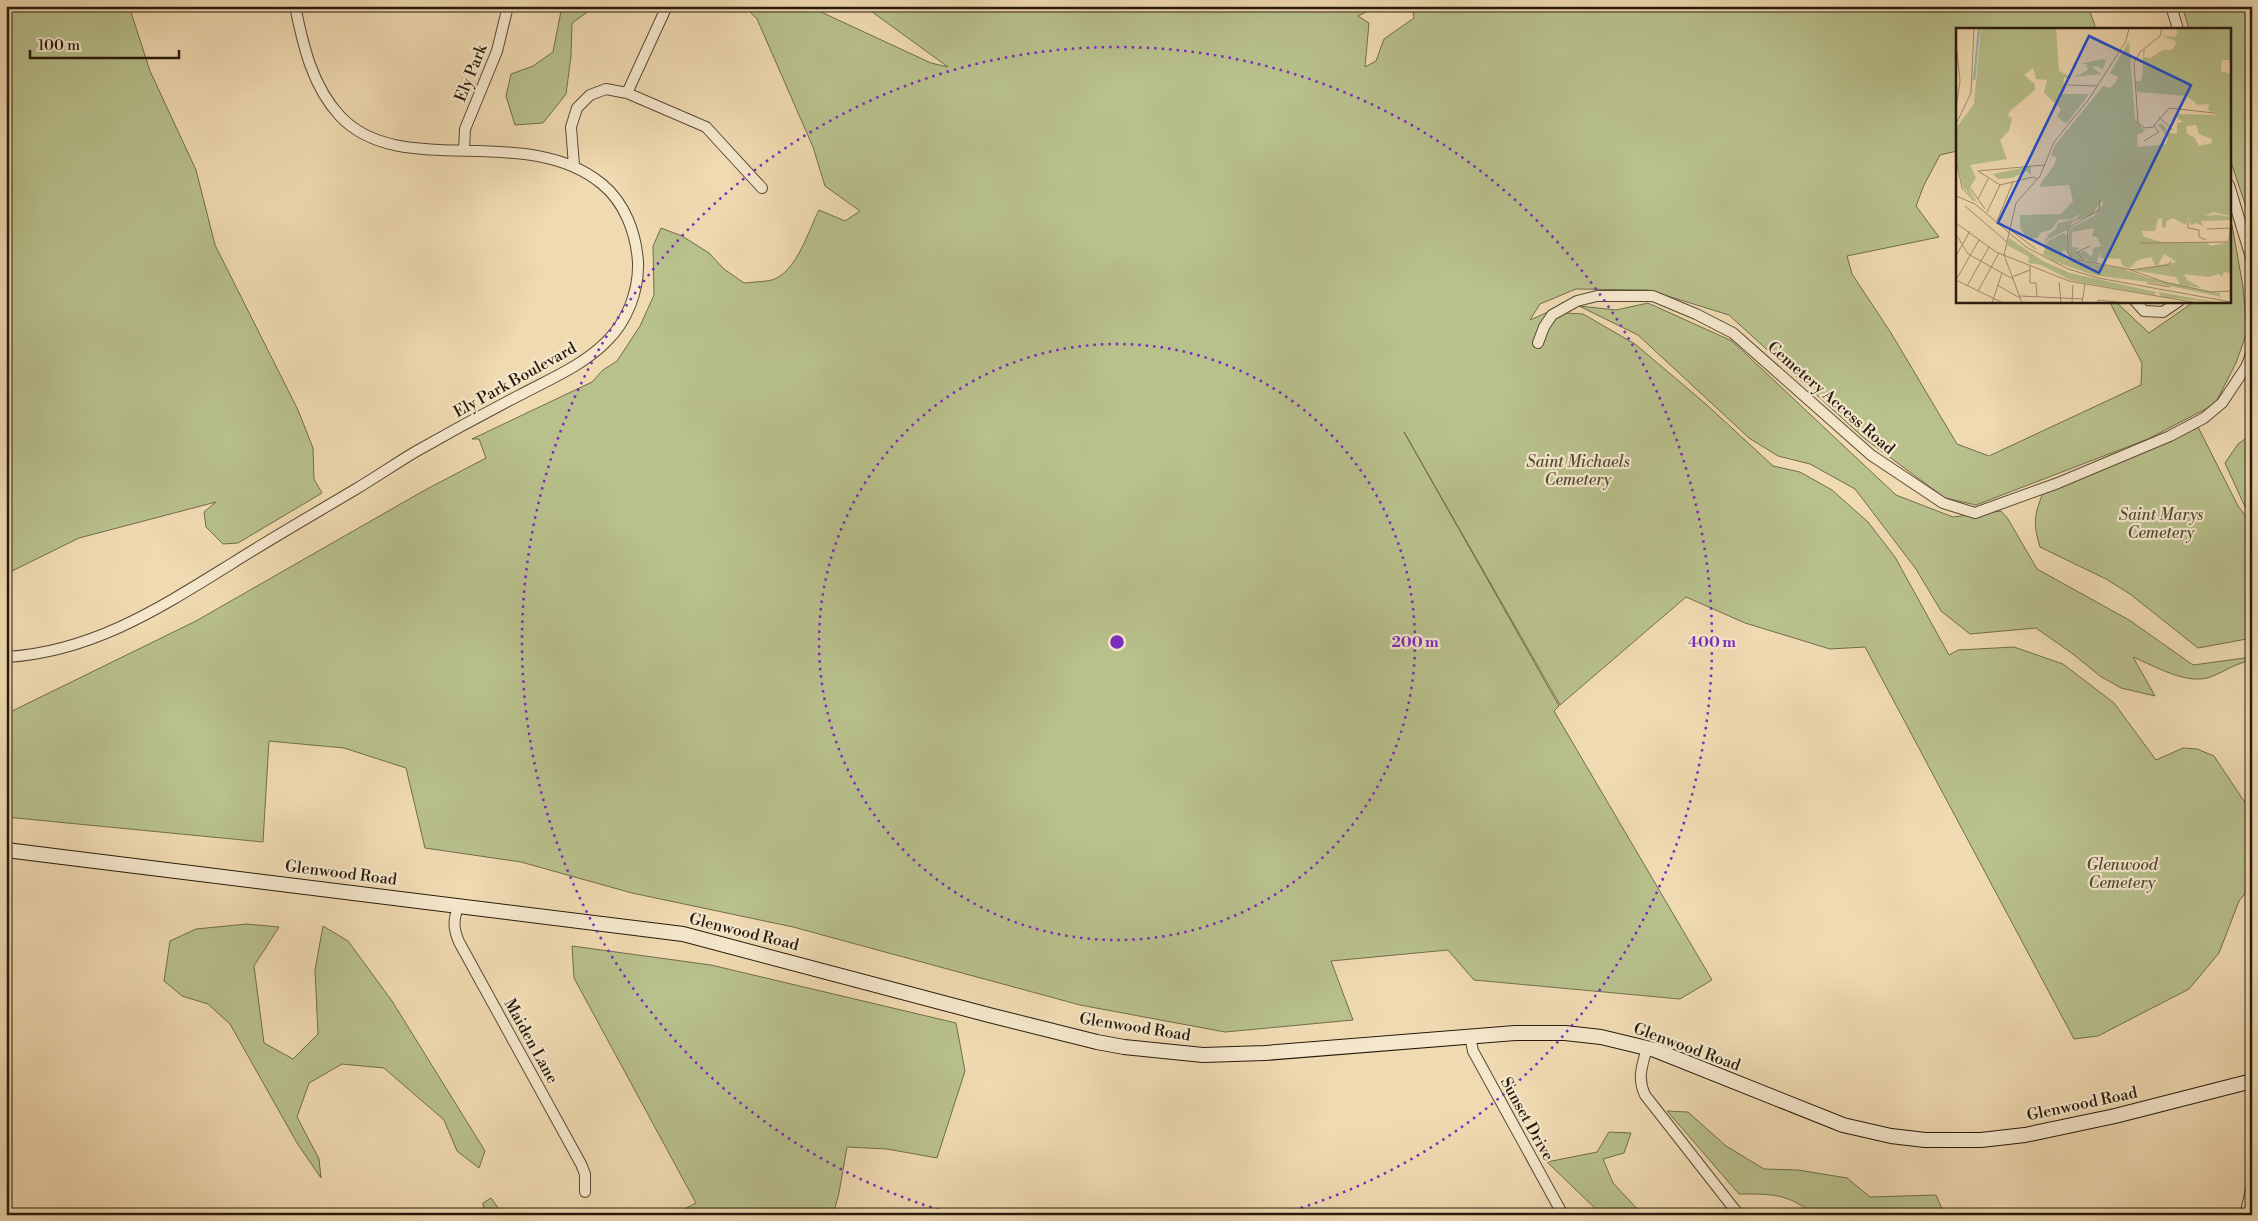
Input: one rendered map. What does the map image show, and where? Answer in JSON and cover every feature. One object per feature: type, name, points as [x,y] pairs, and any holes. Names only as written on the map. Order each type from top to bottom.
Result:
[{"type":"street","name":"Ely Park Boulevard","points":[[6,657],[52,652],[98,638],[134,622],[183,595],[417,451],[578,365],[607,342],[627,315],[636,290],[638,265],[635,237],[622,206],[609,190],[588,173],[574,166],[538,154],[413,148],[389,144],[364,134],[341,117],[324,97],[312,72],[295,6]]},
{"type":"street","name":"Ely Park","points":[[464,150],[465,129],[497,51],[508,6]]},
{"type":"street","points":[[627,93],[667,6]]},
{"type":"street","points":[[2170,6],[2178,28]]},
{"type":"street","points":[[574,166],[571,127],[577,108],[590,95],[606,89],[627,93],[706,127],[762,188]]},
{"type":"street","points":[[2230,188],[2252,261]]},
{"type":"street","name":"Cemetery Access Road","points":[[1538,343],[1544,327],[1552,315],[1577,301],[1597,296],[1653,296],[1696,314],[1733,333],[1871,455],[1942,503],[1975,513],[2058,483],[2174,434],[2204,418],[2222,403],[2241,374],[2252,352]]},
{"type":"street","points":[[2136,302],[2144,311],[2163,312],[2178,302]]},
{"type":"street","name":"Glenwood Road","points":[[6,850],[684,934],[997,1017],[1124,1047],[1203,1055],[1265,1054],[1515,1032],[1565,1033],[1601,1037],[1647,1048],[1844,1124],[1890,1136],[1925,1140],[1981,1140],[2025,1135],[2115,1116],[2252,1081]]},
{"type":"street","name":"Maiden Lane","points":[[460,905],[455,916],[454,928],[459,942],[582,1164],[585,1174],[585,1192]]},
{"type":"street","name":"Sunset Drive","points":[[1470,1036],[1473,1051],[1562,1215]]},
{"type":"street","points":[[1647,1048],[1640,1074],[1640,1085],[1645,1095],[1739,1215]]},
{"type":"street","points":[[2246,1215],[2252,1186]]},
{"type":"green space","points":[[6,6],[129,6],[150,71],[196,170],[215,245],[298,410],[313,448],[314,479],[322,493],[238,543],[223,544],[206,527],[204,512],[216,502],[79,538],[6,574]]},
{"type":"green space","points":[[562,6],[596,6],[572,23],[571,56],[566,94],[543,123],[515,125],[506,96],[511,74],[533,66],[553,52]]},
{"type":"green space","points":[[744,6],[808,6],[931,63],[948,67],[864,6],[1379,6],[1358,16],[1369,23],[1365,67],[1376,61],[1384,39],[1414,18],[1412,6],[2088,6],[2096,28],[1956,28],[1956,151],[1940,155],[1924,185],[1916,206],[1939,237],[1847,256],[1852,274],[1891,333],[1957,444],[1989,456],[2141,385],[2142,363],[2110,302],[2116,302],[2149,333],[2194,302],[2230,302],[2230,229],[2232,225],[2243,287],[2247,332],[2236,363],[2215,404],[2148,439],[1976,505],[1945,498],[1865,439],[1729,315],[1648,290],[1576,289],[1540,304],[1530,320],[1548,312],[1583,314],[1635,344],[1707,405],[1773,466],[1800,472],[1832,490],[1868,522],[1895,557],[1949,655],[1958,650],[2014,647],[2063,664],[2114,703],[2156,760],[2183,748],[2197,749],[2214,756],[2252,813],[2252,885],[2239,901],[2219,953],[2189,989],[2098,1036],[2074,1039],[1865,647],[1830,649],[1745,623],[1686,597],[1560,705],[1404,432],[1559,706],[1554,711],[1712,980],[1680,999],[1474,980],[1448,950],[1331,961],[1353,1020],[1225,1032],[1080,1005],[793,927],[632,893],[521,862],[425,848],[406,768],[344,748],[269,741],[263,842],[6,817],[6,714],[196,621],[425,490],[486,458],[479,439],[472,439],[592,382],[603,370],[617,361],[640,326],[654,295],[653,246],[661,228],[682,236],[709,253],[724,269],[744,283],[758,282],[772,280],[781,276],[788,269],[801,250],[819,210],[845,221],[860,211],[825,186],[813,147],[757,19]]},
{"type":"green space","points":[[2182,6],[2252,6],[2252,225],[2230,159],[2230,28],[2189,28]]},
{"type":"green space","points":[[1648,303],[1732,341],[1896,495],[1953,517],[2001,511],[2008,519],[2037,569],[2129,620],[2193,665],[2252,657],[2252,660],[2204,679],[2193,679],[2172,674],[2133,657],[2155,696],[2121,688],[2100,676],[2036,628],[1970,634],[1941,611],[1916,569],[1855,489],[1810,464],[1778,456],[1749,438],[1638,335],[1579,306],[1616,310]]},
{"type":"green space","name":"Saint Marys Cemetery","points":[[2198,427],[2238,506],[2252,524],[2252,638],[2198,648],[2130,594],[2106,579],[2040,547],[2036,532],[2036,520],[2043,493]]},
{"type":"green space","points":[[2252,434],[2252,522],[2225,463],[2238,444]]},
{"type":"green space","points":[[247,924],[279,927],[254,966],[264,1043],[293,1059],[318,1034],[315,970],[323,926],[348,941],[392,1001],[485,1151],[479,1168],[457,1151],[444,1120],[384,1068],[342,1064],[309,1083],[297,1117],[319,1159],[321,1178],[297,1143],[230,1024],[208,1004],[182,996],[164,981],[170,941],[196,929]]},
{"type":"green space","points":[[572,946],[711,965],[956,1023],[965,1071],[937,1158],[887,1149],[847,1147],[833,1215],[673,1215],[696,1203],[574,978]]},
{"type":"green space","points":[[1667,1111],[1688,1112],[1726,1146],[1764,1169],[1798,1170],[1847,1178],[1870,1197],[1936,1195],[1942,1209],[1940,1215],[1815,1215],[1796,1202],[1779,1196],[1739,1194]]},
{"type":"green space","points":[[1609,1132],[1631,1133],[1624,1153],[1603,1159],[1613,1183],[1643,1215],[1602,1215],[1547,1162],[1597,1152]]},
{"type":"green space","points":[[491,1198],[503,1215],[484,1215],[483,1203]]},
{"type":"park label","name":"Saint Michaels Cemetery","points":[[1578,471]]},
{"type":"park label","name":"Glenwood Cemetery","points":[[2122,874]]}]
